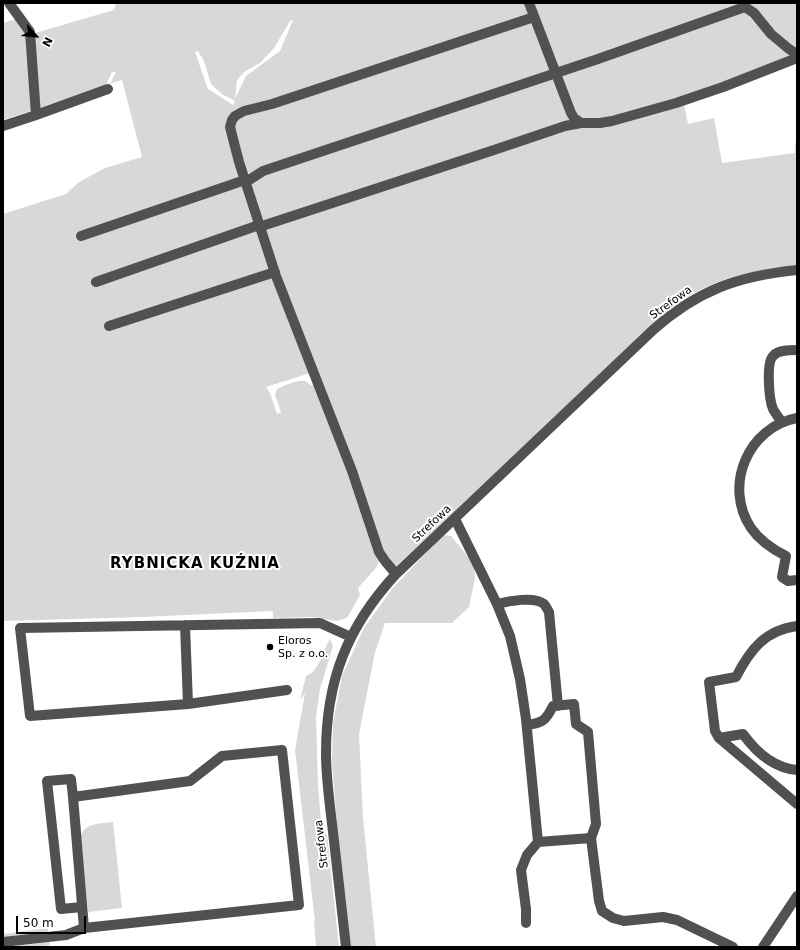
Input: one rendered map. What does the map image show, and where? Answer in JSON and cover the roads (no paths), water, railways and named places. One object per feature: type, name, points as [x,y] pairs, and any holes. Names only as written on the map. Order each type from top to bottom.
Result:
[{"type":"street","points":[[9,3],[30,32],[36,115]]},
{"type":"street","points":[[529,3],[571,113],[580,123]]},
{"type":"street","points":[[81,236],[246,181],[263,171],[744,8],[754,13],[771,34],[797,54]]},
{"type":"street","points":[[396,574],[379,552],[352,471],[274,272],[239,162],[236,145],[231,131],[231,123],[235,116],[244,111],[272,104],[534,17]]},
{"type":"street","points":[[96,282],[259,226],[565,126],[580,123],[600,123],[612,121],[676,104],[797,58]]},
{"type":"street","points":[[3,126],[108,89]]},
{"type":"street","name":"Strefowa","points":[[346,947],[328,790],[326,754],[327,726],[331,695],[339,666],[351,637],[372,601],[396,574],[649,335],[678,310],[705,293],[731,282],[765,274],[797,270]]},
{"type":"street","points":[[109,326],[274,272]]},
{"type":"street","points":[[782,422],[772,408],[768,375],[769,365],[772,356],[778,352],[797,350]]},
{"type":"street","points":[[797,418],[782,422],[759,438],[744,461],[739,481],[740,502],[744,515],[751,527],[760,539],[770,547],[786,556],[782,578],[788,581],[797,580]]},
{"type":"street","points":[[455,519],[497,604],[510,636],[520,679],[527,725],[538,842]]},
{"type":"street","points":[[497,604],[535,599],[544,604],[549,612],[558,706]]},
{"type":"street","points":[[286,690],[188,704],[30,716],[20,628],[320,623],[351,637]]},
{"type":"street","points":[[185,625],[188,704]]},
{"type":"street","points":[[797,626],[777,631],[764,638],[745,660],[736,677],[709,682],[715,731],[719,738],[797,804]]},
{"type":"street","points":[[527,725],[540,724],[548,716],[553,706],[574,704],[576,724],[588,732],[596,824],[591,838],[599,901],[602,911],[613,918],[624,921],[663,917],[677,920],[733,947]]},
{"type":"street","points":[[719,738],[743,734],[768,760],[780,766],[797,770]]},
{"type":"street","points":[[3,942],[66,935],[84,928],[299,904],[282,750],[222,756],[190,781],[73,797]]},
{"type":"street","points":[[82,907],[61,909],[46,781],[71,779],[84,928]]},
{"type":"street","points":[[526,923],[526,909],[521,870],[527,855],[538,842],[591,838]]},
{"type":"street","points":[[763,947],[797,896]]},
{"type":"place","name":"Eloros Sp. z o.o.","points":[[270,647]]},
{"type":"district","name":"RYBNICKA KUŹNIA","points":[[195,564]]}]
